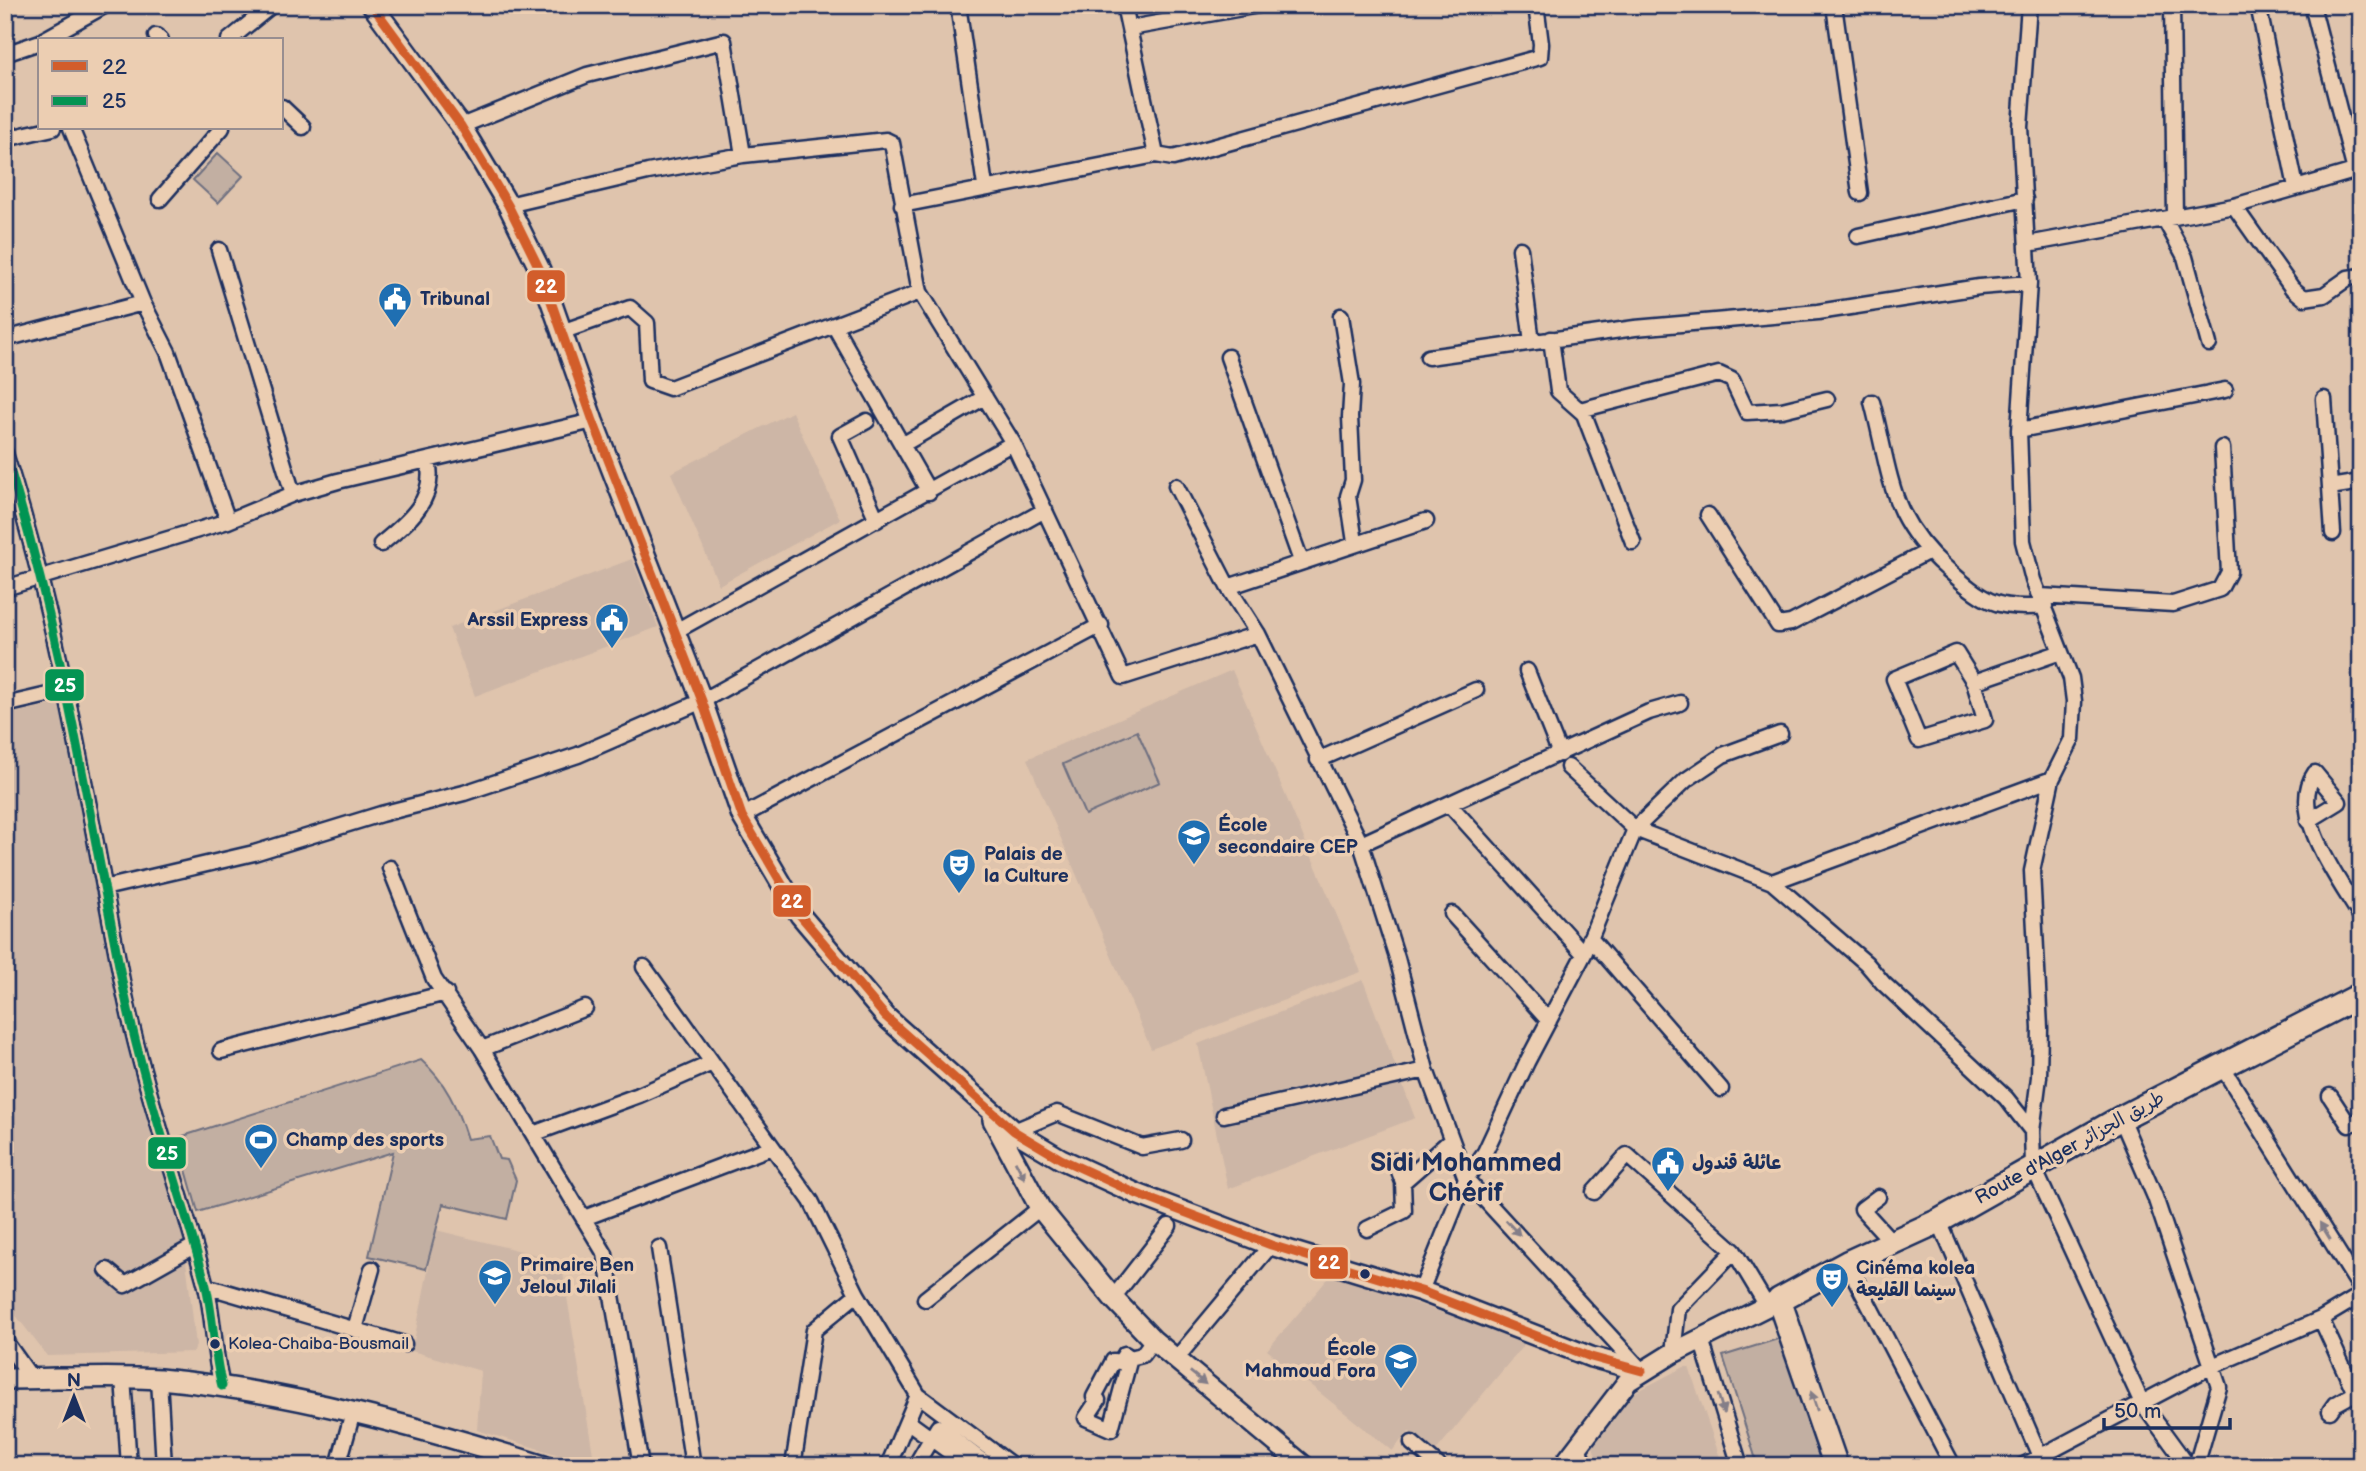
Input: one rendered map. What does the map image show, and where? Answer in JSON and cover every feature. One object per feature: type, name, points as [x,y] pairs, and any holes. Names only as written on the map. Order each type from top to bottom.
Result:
[{"type":"main road","points":[[372,5],[461,126],[508,205],[540,270],[564,331],[593,421],[702,701],[742,816],[800,915],[886,1017],[988,1110],[1014,1131],[1061,1159],[1137,1194],[1271,1245],[1421,1291],[1591,1357],[1642,1371]]},
{"type":"main road","name":"Route d'Alger طريق الجزائر","points":[[1773,1303],[1847,1263],[1939,1221],[2121,1118],[2361,995]]},
{"type":"main road","points":[[988,1110],[1040,1208],[1114,1298],[1175,1360],[1304,1466]]},
{"type":"main road","points":[[1563,1466],[1615,1396],[1642,1371],[1773,1303],[1836,1466]]},
{"type":"main road","points":[[5,1379],[123,1377],[222,1386],[353,1412],[544,1466]]},
{"type":"street","points":[[46,38],[106,5]]},
{"type":"street","points":[[231,38],[272,5]]},
{"type":"street","points":[[958,5],[985,186]]},
{"type":"street","points":[[1124,5],[1156,155]]},
{"type":"street","points":[[1130,28],[1259,5]]},
{"type":"street","points":[[902,205],[985,186],[1156,155],[1173,158],[1540,57],[1536,5]]},
{"type":"street","points":[[1834,5],[1860,193]]},
{"type":"street","points":[[2029,5],[2020,127],[2029,283],[2019,430],[2023,541],[2032,580],[2043,601],[2071,678],[2074,701],[2072,740],[2052,779],[2032,871],[2040,1028],[2039,1077],[2032,1131],[2034,1167],[2142,1404],[2188,1466]]},
{"type":"street","points":[[2172,5],[2170,218],[2185,257],[2209,344]]},
{"type":"street","points":[[2258,5],[2295,187]]},
{"type":"street","points":[[2028,244],[2234,206],[2358,170],[2312,5]]},
{"type":"street","points":[[461,126],[587,75],[724,41],[743,155]]},
{"type":"street","points":[[5,54],[38,42]]},
{"type":"street","points":[[284,109],[303,127]]},
{"type":"street","points":[[5,139],[44,130]]},
{"type":"street","points":[[72,130],[143,303],[168,352],[228,521]]},
{"type":"street","points":[[160,199],[220,130]]},
{"type":"street","points":[[508,205],[648,172],[743,155],[887,140],[892,143],[920,292],[1013,443],[1124,677],[1258,634]]},
{"type":"street","points":[[1858,236],[2025,200]]},
{"type":"street","points":[[2234,206],[2292,288],[2304,298],[2324,295],[2348,278],[2361,276]]},
{"type":"street","points":[[1520,249],[1532,342]]},
{"type":"street","points":[[219,250],[293,494]]},
{"type":"street","points":[[1428,357],[1634,328],[1818,312],[2029,283]]},
{"type":"street","points":[[564,331],[630,308],[647,323],[650,381],[670,388],[835,327],[920,292]]},
{"type":"street","points":[[5,338],[143,303]]},
{"type":"street","points":[[1341,316],[1352,384],[1350,417],[1353,480],[1348,496],[1355,542]]},
{"type":"street","points":[[835,327],[929,492]]},
{"type":"street","points":[[1551,340],[1558,391],[1584,414],[1633,542]]},
{"type":"street","points":[[1228,357],[1301,561]]},
{"type":"street","points":[[1580,410],[1719,374],[1732,380],[1747,412],[1782,410],[1827,398]]},
{"type":"street","points":[[2019,430],[2225,390]]},
{"type":"street","points":[[902,445],[985,397]]},
{"type":"street","points":[[2324,399],[2333,533]]},
{"type":"street","points":[[1872,402],[1901,510],[1927,552],[1971,592],[1990,601],[2022,608],[2043,601],[2173,604],[2220,589],[2229,572],[2222,448]]},
{"type":"street","points":[[5,587],[228,521],[293,494],[593,421]]},
{"type":"street","points":[[867,421],[840,436],[877,520]]},
{"type":"street","points":[[674,632],[1013,443]]},
{"type":"street","points":[[5,453],[42,578],[124,989],[148,1088],[206,1286],[213,1348],[222,1386]]},
{"type":"street","points":[[381,544],[422,506],[432,477],[428,461]]},
{"type":"street","points":[[2330,487],[2361,482]]},
{"type":"street","points":[[1176,486],[1228,587],[1258,634],[1361,844],[1397,958],[1426,1070],[1466,1179],[1642,1371]]},
{"type":"street","points":[[104,888],[254,853],[381,814],[464,793],[578,755],[702,701],[1045,510]]},
{"type":"street","points":[[1708,515],[1778,625],[1791,623],[1927,552]]},
{"type":"street","points":[[1228,587],[1355,542],[1426,521]]},
{"type":"street","points":[[742,816],[1101,625]]},
{"type":"street","points":[[1974,682],[2061,652]]},
{"type":"street","points":[[1956,653],[1974,682],[1984,720],[1919,740],[1894,679],[1956,653]]},
{"type":"street","points":[[1527,671],[1560,754]]},
{"type":"street","points":[[1318,760],[1476,690]]},
{"type":"street","points":[[5,705],[65,691]]},
{"type":"street","points":[[1361,844],[1649,712],[1680,703]]},
{"type":"street","points":[[1421,1291],[1466,1179],[1485,1152],[1584,954],[1635,829],[1686,780],[1723,755],[1780,734]]},
{"type":"street","points":[[1568,767],[1635,829],[1772,882],[1866,963],[1903,1002],[1964,1055],[2007,1098],[2032,1131]]},
{"type":"street","points":[[1772,882],[2052,779]]},
{"type":"street","points":[[1449,804],[1584,954]]},
{"type":"street","points":[[2308,821],[2361,917]]},
{"type":"street","points":[[390,868],[434,979],[482,1049],[605,1254],[641,1466]]},
{"type":"street","points":[[1452,914],[1549,1021]]},
{"type":"street","points":[[1590,938],[1721,1089]]},
{"type":"street","points":[[644,967],[811,1200],[857,1294],[918,1395],[1013,1466]]},
{"type":"street","points":[[221,1051],[446,993]]},
{"type":"street","points":[[482,1049],[584,1008]]},
{"type":"street","points":[[533,1134],[639,1095],[712,1063]]},
{"type":"street","points":[[2221,1065],[2361,1289]]},
{"type":"street","points":[[1224,1115],[1426,1070]]},
{"type":"street","points":[[2330,1096],[2349,1125],[2361,1119]]},
{"type":"street","points":[[1014,1131],[1057,1113],[1142,1147],[1181,1139]]},
{"type":"street","points":[[2121,1118],[2155,1197],[2210,1367],[2219,1387],[2196,1466]]},
{"type":"street","points":[[1403,1182],[1450,1141]]},
{"type":"street","points":[[584,1218],[772,1147]]},
{"type":"street","points":[[1594,1192],[1627,1155],[1734,1251],[1773,1303]]},
{"type":"street","points":[[1367,1229],[1404,1211],[1406,1189],[1395,1161]]},
{"type":"street","points":[[1878,1197],[1862,1209],[1892,1242]]},
{"type":"street","points":[[925,1299],[1040,1208]]},
{"type":"street","points":[[1939,1221],[2042,1461]]},
{"type":"street","points":[[1114,1298],[1169,1226]]},
{"type":"street","points":[[1175,1360],[1271,1245]]},
{"type":"street","points":[[107,1270],[125,1285],[194,1246]]},
{"type":"street","points":[[659,1248],[693,1466]]},
{"type":"street","points":[[1674,1353],[1678,1309],[1734,1251]]},
{"type":"street","points":[[1847,1263],[1953,1466]]},
{"type":"street","points":[[355,1329],[372,1269]]},
{"type":"street","points":[[206,1286],[404,1344]]},
{"type":"street","points":[[793,1466],[814,1330],[857,1294]]},
{"type":"street","points":[[2022,1466],[2042,1461],[2210,1367],[2321,1319],[2361,1295]]},
{"type":"street","points":[[2321,1319],[2355,1393],[2334,1404],[2330,1411]]},
{"type":"street","points":[[1130,1358],[1142,1355],[1153,1340]]},
{"type":"street","points":[[5,1341],[32,1379]]},
{"type":"street","points":[[1702,1342],[1741,1466]]},
{"type":"street","points":[[1125,1354],[1130,1358],[1111,1429],[1086,1418],[1098,1399],[1094,1397],[1113,1361],[1120,1362],[1125,1354]]},
{"type":"street","points":[[123,1377],[129,1466]]},
{"type":"street","points":[[159,1379],[164,1466]]},
{"type":"street","points":[[888,1466],[918,1395]]},
{"type":"street","points":[[338,1466],[353,1412]]},
{"type":"street","points":[[907,1421],[969,1466]]},
{"type":"street","points":[[915,1466],[938,1426],[989,1466]]},
{"type":"street","points":[[1412,1443],[1438,1466]]},
{"type":"street","points":[[1578,1444],[1584,1466]]},
{"type":"shaded area","points":[[218,153],[243,176],[218,203],[193,180]]},
{"type":"shaded area","points":[[792,412],[840,519],[719,585],[671,473]]},
{"type":"shaded area","points":[[632,559],[658,627],[475,696],[449,628]]},
{"type":"shaded area","name":"École secondaire CEP","points":[[1232,670],[1361,972],[1151,1049],[1027,759]]},
{"type":"shaded area","points":[[61,703],[122,1001],[184,1243],[196,1345],[194,1352],[47,1356],[5,1301],[5,715]]},
{"type":"shaded area","points":[[1137,731],[1160,782],[1085,815],[1063,764]]},
{"type":"shaded area","points":[[1363,980],[1415,1118],[1228,1189],[1198,1044]]},
{"type":"shaded area","name":"Champ des sports","points":[[421,1060],[450,1096],[467,1139],[490,1136],[499,1159],[507,1160],[516,1180],[507,1219],[443,1204],[426,1269],[369,1256],[393,1152],[198,1212],[177,1138]]},
{"type":"shaded area","name":"Primaire Ben Jeloul Jilali","points":[[436,1230],[561,1261],[595,1466],[477,1430],[481,1371],[412,1351]]},
{"type":"shaded area","name":"École Mahmoud Fora","points":[[1332,1274],[1526,1342],[1435,1452],[1409,1431],[1392,1451],[1267,1350]]},
{"type":"shaded area","points":[[1781,1338],[1822,1466],[1758,1466],[1723,1356]]},
{"type":"shaded area","points":[[1684,1367],[1689,1367],[1723,1466],[1599,1466],[1592,1443],[1632,1394]]},
{"type":"transit line","name":"22","points":[[372,5],[461,126],[508,205],[540,270],[593,421],[702,701],[742,816],[800,915],[886,1017],[1014,1131],[1061,1159],[1137,1194],[1271,1245],[1421,1291],[1591,1357],[1642,1371]]},
{"type":"transit line","name":"25","points":[[5,453],[42,585],[57,651],[131,1023],[208,1295],[222,1386]]},
{"type":"place","name":"Tribunal","points":[[395,329]]},
{"type":"place","name":"Arssil Express","points":[[612,650]]},
{"type":"place","name":"École secondaire CEP","points":[[1194,866]]},
{"type":"place","name":"Palais de la Culture","points":[[959,895]]},
{"type":"place","name":"Champ des sports","points":[[261,1170]]},
{"type":"place","name":"عائلة قندول","points":[[1668,1193]]},
{"type":"place","name":"Primaire Ben Jeloul Jilali","points":[[495,1306]]},
{"type":"place","name":"Cinéma kolea سينما القليعة","points":[[1832,1309]]},
{"type":"place","name":"Kolea-Chaiba-Bousmail","points":[[215,1344]]},
{"type":"place","name":"École Mahmoud Fora","points":[[1401,1390]]},
{"type":"district","name":"Sidi Mohammed Chérif","points":[[1466,1178]]}]
